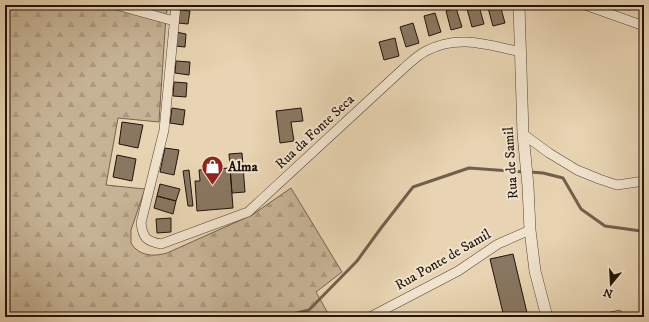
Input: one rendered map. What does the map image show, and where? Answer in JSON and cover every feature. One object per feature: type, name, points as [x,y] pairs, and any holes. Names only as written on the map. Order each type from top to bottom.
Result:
[{"type":"street","points":[[116,5],[174,21]]},
{"type":"street","name":"Rua da Fonte Seca","points":[[176,5],[164,130],[142,223],[142,233],[150,242],[161,244],[248,212],[404,68],[426,51],[448,42],[470,42],[521,52]]},
{"type":"street","name":"Rua de Samil","points":[[519,5],[523,134],[528,186],[530,230],[535,271],[547,317]]},
{"type":"street","points":[[585,5],[644,26]]},
{"type":"street","points":[[523,134],[571,167],[617,186],[644,181]]},
{"type":"street","name":"Rua Ponte de Samil","points":[[370,317],[458,271],[498,244],[530,230]]},
{"type":"lane","points":[[600,317],[619,313],[620,317]]},
{"type":"green space","points":[[5,5],[168,5],[159,122],[118,118],[106,185],[145,189],[131,230],[131,243],[138,251],[142,253],[157,255],[167,253],[252,215],[291,188],[342,272],[316,292],[330,317],[5,317]]},
{"type":"building","points":[[500,5],[505,23],[493,26],[488,8]]},
{"type":"building","points":[[479,6],[484,24],[472,27],[467,9]]},
{"type":"building","points":[[456,8],[462,27],[451,30],[446,11]]},
{"type":"building","points":[[180,10],[190,11],[188,24],[178,23]]},
{"type":"building","points":[[435,13],[441,32],[429,36],[424,16]]},
{"type":"building","points":[[413,23],[419,43],[406,47],[400,27]]},
{"type":"building","points":[[176,32],[186,34],[185,47],[175,46]]},
{"type":"building","points":[[395,38],[399,56],[384,60],[379,42]]},
{"type":"building","points":[[176,61],[190,62],[189,75],[175,73]]},
{"type":"building","points":[[174,82],[187,83],[186,97],[173,96]]},
{"type":"building","points":[[172,108],[185,110],[183,125],[170,123]]},
{"type":"building","points":[[301,108],[303,121],[291,122],[294,141],[280,143],[276,111]]},
{"type":"building","points":[[122,122],[143,125],[138,148],[119,144]]},
{"type":"building","points":[[165,148],[179,150],[174,175],[160,172]]},
{"type":"building","points":[[242,153],[245,192],[232,193],[229,154]]},
{"type":"building","points":[[117,155],[136,159],[132,181],[113,177]]},
{"type":"building","name":"Alma","points":[[230,168],[233,208],[197,211],[195,181],[200,181],[199,170]]},
{"type":"building","points":[[189,170],[193,206],[188,206],[183,171]]},
{"type":"building","points":[[160,184],[180,189],[176,201],[157,196]]},
{"type":"building","points":[[157,196],[176,201],[173,214],[154,208]]},
{"type":"building","points":[[171,218],[171,232],[157,233],[156,219]]},
{"type":"building","points":[[513,254],[528,317],[504,317],[490,259]]},
{"type":"waterway","points":[[281,317],[309,310],[357,261],[413,187],[469,168],[524,172]]},
{"type":"waterway","points":[[530,172],[543,173],[563,178],[581,209],[605,226],[641,231],[644,229]]},
{"type":"place","name":"Alma","points":[[213,186]]}]
